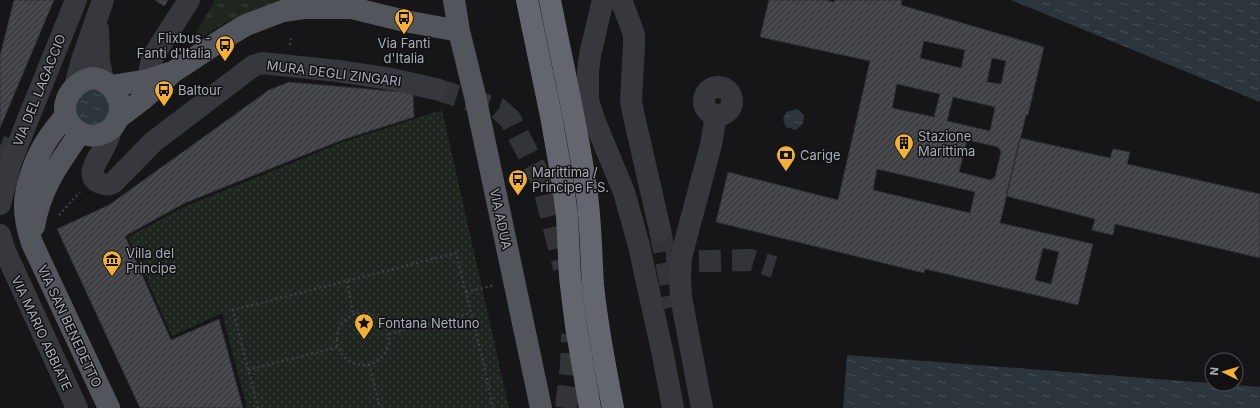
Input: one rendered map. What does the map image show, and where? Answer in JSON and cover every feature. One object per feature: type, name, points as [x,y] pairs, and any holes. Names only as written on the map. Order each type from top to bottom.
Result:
[{"type":"highway","points":[[527,0],[550,109],[562,178],[567,216],[570,277],[576,326],[590,408]]},
{"type":"highway","points":[[550,0],[578,138],[592,239],[593,285],[601,344],[613,408]]},
{"type":"main road","name":"VIA ADUA","points":[[454,0],[459,31],[475,96],[541,408]]},
{"type":"main road","points":[[173,72],[148,80],[107,83],[92,78],[88,79],[76,86],[70,92],[66,101],[66,115],[71,126],[86,136],[95,136],[107,132],[116,122],[173,72],[226,37],[246,25],[309,4],[352,8],[405,22],[459,31]]},
{"type":"main road","points":[[107,83],[118,99],[120,108],[116,122]]},
{"type":"main road","name":"VIA SAN BENEDETTO","points":[[66,115],[44,144],[38,163],[28,183],[24,206],[27,227],[32,243],[109,408]]},
{"type":"main road","name":"VIA SAN BENEDETTO","points":[[38,163],[80,133]]},
{"type":"street","name":"VIA DEL LAGACCIO","points":[[0,204],[10,164],[76,0]]},
{"type":"street","points":[[148,80],[152,58],[189,0]]},
{"type":"street","points":[[603,0],[590,55],[588,71],[588,100],[595,122],[624,192],[632,217],[674,408]]},
{"type":"street","points":[[620,0],[634,36],[631,100],[660,230]]},
{"type":"street","points":[[100,9],[99,61],[107,83]]},
{"type":"street","points":[[76,86],[82,60],[100,9]]},
{"type":"street","name":"MURA DEGLI ZINGARI","points":[[94,177],[98,182],[105,184],[113,183],[153,142],[257,64],[262,63],[376,76],[436,88]]},
{"type":"street","points":[[701,94],[706,108],[712,114],[716,115],[711,145],[680,256],[680,277],[682,298],[702,408]]},
{"type":"street","points":[[94,177],[94,166],[116,122]]},
{"type":"street","name":"VIA MARIO ABBIATE","points":[[0,235],[5,251],[77,408]]},
{"type":"path","points":[[57,217],[94,177]]},
{"type":"path","points":[[258,408],[233,310],[456,253],[493,408]]},
{"type":"path","points":[[348,281],[353,314]]},
{"type":"path","points":[[466,292],[495,285]]},
{"type":"path","points":[[369,313],[382,320],[389,334],[388,347],[381,358],[369,364],[356,364],[345,358],[338,347],[337,334],[343,322],[353,314],[369,313]]},
{"type":"path","points":[[389,334],[471,313]]},
{"type":"path","points":[[248,370],[338,347]]},
{"type":"path","points":[[369,364],[380,408]]},
{"type":"green space","points":[[215,0],[280,1],[224,23],[197,40],[197,31]]},
{"type":"green space","points":[[442,110],[509,408],[247,408],[222,313],[172,336],[128,237],[184,207],[343,142]]},
{"type":"water","points":[[1011,0],[1260,0],[1260,102]]},
{"type":"water","points":[[92,88],[103,92],[111,109],[105,121],[94,127],[76,120],[73,102]]},
{"type":"water","points":[[797,109],[804,115],[803,123],[796,130],[786,127],[783,120],[786,112]]},
{"type":"water","points":[[847,355],[1204,383],[1204,392],[1244,392],[1244,386],[1260,387],[1260,408],[843,408]]},
{"type":"building","points":[[14,0],[54,0],[0,128],[0,56]]},
{"type":"building","points":[[155,0],[168,0],[164,6]]},
{"type":"building","name":"Stazione Marittima","points":[[769,0],[826,0],[834,2],[835,0],[902,0],[901,5],[1044,47],[1000,223],[1093,244],[1078,305],[925,269],[924,273],[716,222],[728,172],[838,200],[870,61],[760,37]],"holes":[[[924,41],[965,50],[961,68],[920,58]],[[992,58],[1006,61],[1001,84],[987,82]],[[897,84],[940,94],[934,117],[892,108]],[[953,97],[995,107],[990,131],[947,121]],[[967,140],[998,147],[1001,152],[995,177],[990,180],[959,172]],[[877,169],[975,192],[970,213],[873,190]],[[1043,248],[1059,252],[1051,284],[1035,280]]]},
{"type":"building","name":"Villa del Principe","points":[[289,82],[413,93],[414,117],[342,140],[185,203],[125,236],[171,340],[219,319],[243,408],[140,408],[57,229],[109,205],[269,90]]},
{"type":"building","points":[[1020,138],[1110,158],[1113,149],[1130,152],[1127,164],[1260,194],[1260,258],[1115,224],[1113,235],[1092,230],[1095,219],[1006,196]]},
{"type":"tunnel","points":[[436,89],[499,109],[510,119],[542,181],[564,268]]},
{"type":"tunnel","points":[[0,146],[23,156]]},
{"type":"tunnel","points":[[660,230],[675,307]]},
{"type":"tunnel","points":[[666,262],[751,260],[774,267]]},
{"type":"tunnel","points":[[566,408],[571,366],[572,334]]},
{"type":"place","name":"Via Fanti d'Italia","points":[[404,35]]},
{"type":"place","name":"Flixbus - Fanti d'Italia","points":[[225,62]]},
{"type":"place","name":"Baltour","points":[[164,107]]},
{"type":"place","name":"Stazione Marittima","points":[[904,160]]},
{"type":"place","name":"Carige","points":[[786,172]]},
{"type":"place","name":"Marittima / Principe F.S.","points":[[518,196]]},
{"type":"place","name":"Villa del Principe","points":[[112,277]]},
{"type":"place","name":"Fontana Nettuno","points":[[364,340]]}]
